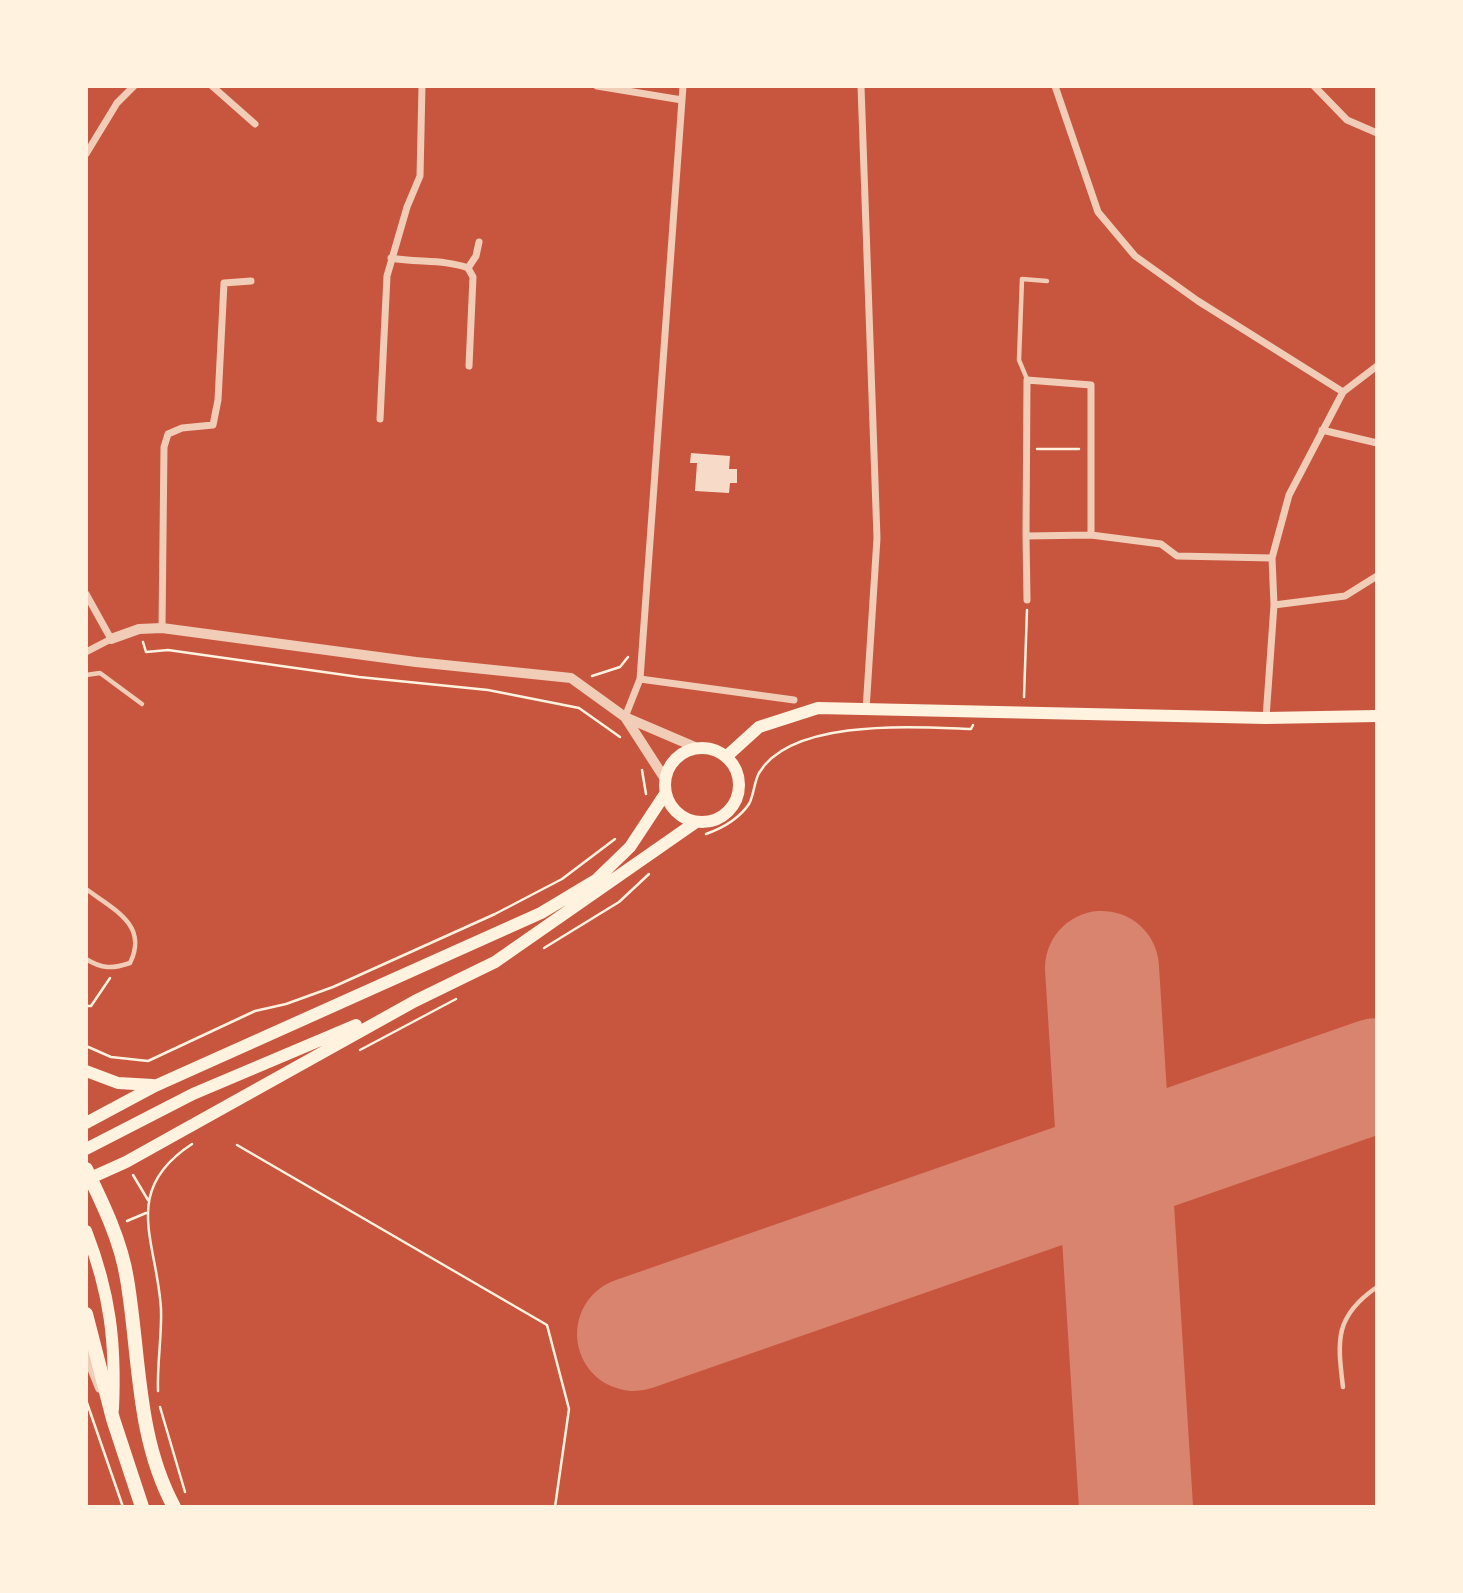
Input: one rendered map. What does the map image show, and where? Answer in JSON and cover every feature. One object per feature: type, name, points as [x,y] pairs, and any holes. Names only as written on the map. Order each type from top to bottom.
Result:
[{"type":"highway","points":[[87,1176],[117,1241],[127,1277],[147,1435],[174,1507]]},
{"type":"highway","points":[[86,1314],[113,1419],[142,1507]]},
{"type":"main road","points":[[727,756],[760,727],[818,708],[1266,718],[1377,716]]},
{"type":"main road","points":[[86,1135],[89,1121],[155,1086],[541,913],[596,880],[630,847],[665,794],[665,779],[669,766],[680,754],[695,747],[715,749],[727,756],[739,779],[736,800],[722,817],[696,822],[495,962],[415,1002],[126,1162],[87,1176]]},
{"type":"main road","points":[[665,794],[680,816],[696,822]]},
{"type":"main road","points":[[86,1149],[193,1094],[415,1002]]},
{"type":"main road","points":[[86,1071],[118,1083],[155,1086]]},
{"type":"main road","points":[[86,1231],[109,1300],[115,1357],[113,1419]]},
{"type":"street","points":[[86,154],[117,103],[134,86]]},
{"type":"street","points":[[212,86],[255,124]]},
{"type":"street","points":[[380,419],[391,258],[420,177],[422,86]]},
{"type":"street","points":[[597,86],[681,100]]},
{"type":"street","points":[[625,717],[640,679],[683,86]]},
{"type":"street","points":[[861,86],[877,538],[866,710]]},
{"type":"street","points":[[1055,86],[1098,212],[1135,257],[1198,301],[1343,392]]},
{"type":"street","points":[[1314,86],[1347,120],[1377,133]]},
{"type":"street","points":[[468,268],[476,256],[479,242]]},
{"type":"street","points":[[391,258],[415,263],[455,263],[468,268],[473,277],[469,366]]},
{"type":"street","points":[[162,628],[164,447],[168,434],[182,428],[213,425],[218,400],[224,283],[251,281]]},
{"type":"street","points":[[1266,718],[1274,605],[1272,558],[1289,495],[1343,392],[1377,366]]},
{"type":"street","points":[[1027,600],[1027,380],[1091,385],[1091,535]]},
{"type":"street","points":[[1322,430],[1377,443]]},
{"type":"street","points":[[1026,536],[1091,535],[1161,544],[1177,556],[1272,558]]},
{"type":"street","points":[[1274,605],[1345,596],[1377,576]]},
{"type":"street","points":[[86,594],[111,639]]},
{"type":"street","points":[[86,652],[139,629],[162,628],[416,662],[571,678],[625,717],[695,747]]},
{"type":"street","points":[[640,679],[794,700]]},
{"type":"street","points":[[625,717],[665,779]]},
{"type":"street","points":[[86,1353],[113,1419]]},
{"type":"lane","points":[[1027,380],[1019,360],[1022,279],[1047,281]]},
{"type":"lane","points":[[86,675],[100,673],[142,704]]},
{"type":"lane","points":[[86,889],[127,921],[136,934],[136,950],[130,963],[103,968],[86,959]]},
{"type":"lane","points":[[1343,1387],[1338,1345],[1344,1319],[1360,1298],[1377,1286]]},
{"type":"path","points":[[1027,449],[1091,449]]},
{"type":"path","points":[[1023,711],[1027,600]]},
{"type":"path","points":[[139,629],[146,652],[168,650],[333,674],[488,690],[579,708],[627,743]]},
{"type":"path","points":[[571,678],[593,676],[620,667],[643,642]]},
{"type":"path","points":[[640,757],[646,798]]},
{"type":"path","points":[[86,1046],[111,1057],[148,1061],[255,1011],[286,1004],[333,987],[495,914],[562,879],[620,836]]},
{"type":"path","points":[[86,1006],[91,1006],[105,988],[114,968]]},
{"type":"path","points":[[237,1145],[547,1325],[569,1409],[555,1507]]},
{"type":"path","points":[[152,1186],[146,1213],[161,1310],[157,1359],[158,1399],[189,1501]]},
{"type":"path","points":[[86,1400],[123,1507]]},
{"type":"building","points":[[691,453],[730,456],[729,469],[737,469],[737,483],[730,483],[729,493],[695,491],[697,463],[690,463]]},
{"type":"runway","points":[[1102,968],[1136,1507]]},
{"type":"runway","points":[[634,1334],[1377,1075]]}]
